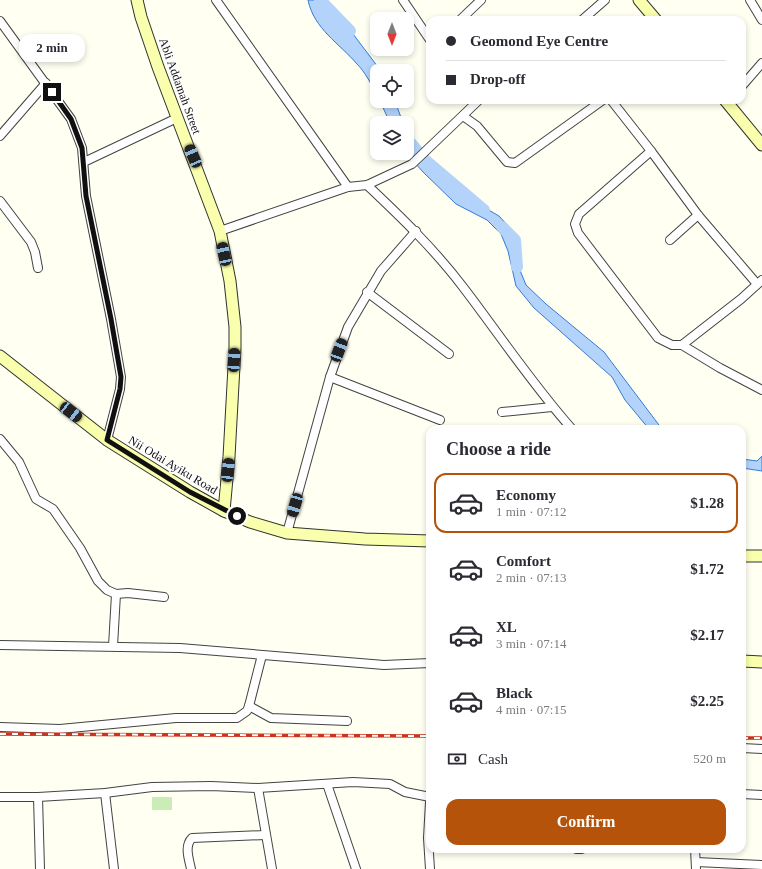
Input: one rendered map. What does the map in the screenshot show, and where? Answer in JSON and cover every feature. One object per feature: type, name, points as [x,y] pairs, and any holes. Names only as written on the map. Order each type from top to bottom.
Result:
[{"type":"street","name":"Abli Addamah Street","points":[[137,0],[141,17],[177,118],[193,156],[220,231],[230,281],[235,327],[229,457],[224,511]]},
{"type":"street","points":[[216,0],[348,187]]},
{"type":"street","points":[[404,0],[426,34]]},
{"type":"street","points":[[464,16],[481,0]]},
{"type":"street","points":[[587,16],[605,0]]},
{"type":"street","points":[[639,0],[653,16]]},
{"type":"street","points":[[750,0],[762,20]]},
{"type":"street","points":[[0,21],[71,119],[82,148],[86,196],[121,377],[120,389],[107,440]]},
{"type":"street","points":[[746,81],[762,63]]},
{"type":"street","points":[[0,136],[46,83]]},
{"type":"street","points":[[220,231],[348,187],[367,185],[412,164],[425,154],[475,104]]},
{"type":"street","points":[[463,116],[477,126],[506,162],[515,163],[597,104]]},
{"type":"street","points":[[614,104],[698,215],[759,282],[741,299],[682,345]]},
{"type":"street","points":[[729,104],[762,145]]},
{"type":"street","points":[[84,162],[177,118]]},
{"type":"street","points":[[651,151],[579,214],[575,224],[578,233],[658,338],[672,345],[682,345],[720,368],[762,390]]},
{"type":"street","points":[[367,185],[416,231],[462,286],[552,407],[568,425]]},
{"type":"street","points":[[0,201],[31,242],[35,252],[38,268]]},
{"type":"street","points":[[670,240],[698,215]]},
{"type":"street","points":[[287,533],[330,377],[348,327],[367,292],[381,271],[416,231]]},
{"type":"street","points":[[367,292],[449,354]]},
{"type":"street","name":"Nii Odai Ayiku Road","points":[[0,356],[107,440],[190,492],[224,511],[250,522],[287,533],[365,539],[426,540]]},
{"type":"street","points":[[330,377],[440,420]]},
{"type":"street","points":[[502,412],[552,407]]},
{"type":"street","points":[[0,439],[19,462],[36,499],[52,509],[80,548],[98,581],[107,590],[116,594],[128,593],[164,597]]},
{"type":"street","points":[[746,556],[762,556]]},
{"type":"street","points":[[114,646],[116,594]]},
{"type":"street","points":[[0,645],[180,648],[384,665],[426,663]]},
{"type":"street","points":[[0,727],[60,729],[176,718],[237,718],[246,711],[249,706],[262,655]]},
{"type":"street","points":[[746,661],[762,662]]},
{"type":"street","points":[[249,706],[271,718],[347,721]]},
{"type":"street","points":[[746,748],[762,749]]},
{"type":"street","points":[[0,797],[38,797],[105,793],[152,787],[211,786],[258,788],[359,782],[390,784],[405,792],[426,796]]},
{"type":"street","points":[[327,784],[356,869]]},
{"type":"street","points":[[258,788],[272,869]]},
{"type":"street","points":[[105,793],[114,869]]},
{"type":"street","points":[[746,794],[762,795]]},
{"type":"street","points":[[38,797],[40,869]]},
{"type":"street","points":[[191,869],[188,850],[189,840],[192,838],[265,835]]},
{"type":"street","points":[[429,853],[430,869]]},
{"type":"street","points":[[695,853],[696,866],[762,865]]},
{"type":"green space","points":[[152,797],[172,797],[172,810],[152,810]]},
{"type":"water","points":[[308,0],[323,0],[330,15],[347,26],[376,64],[370,64],[370,83],[360,67],[321,27],[311,10]]},
{"type":"water","points":[[383,108],[398,108],[400,116],[387,116]]},
{"type":"water","points":[[414,142],[432,168],[454,190],[499,216],[511,229],[519,268],[526,285],[546,304],[604,352],[659,425],[646,425],[625,400],[612,377],[534,308],[516,286],[508,251],[501,234],[487,220],[456,204],[412,160],[414,160]]},
{"type":"water","points":[[762,456],[762,471],[746,469],[746,460],[757,461]]},
{"type":"waterway","points":[[320,0],[350,31]]},
{"type":"waterway","points":[[414,147],[425,160],[484,210]]},
{"type":"waterway","points":[[502,227],[515,240],[517,267]]},
{"type":"railway","points":[[0,734],[426,736]]},
{"type":"railway","points":[[746,738],[762,738]]},
{"type":"route","points":[[52,92],[71,119],[82,148],[86,196],[121,377],[120,389],[107,440],[190,492],[224,511],[237,516]]}]
